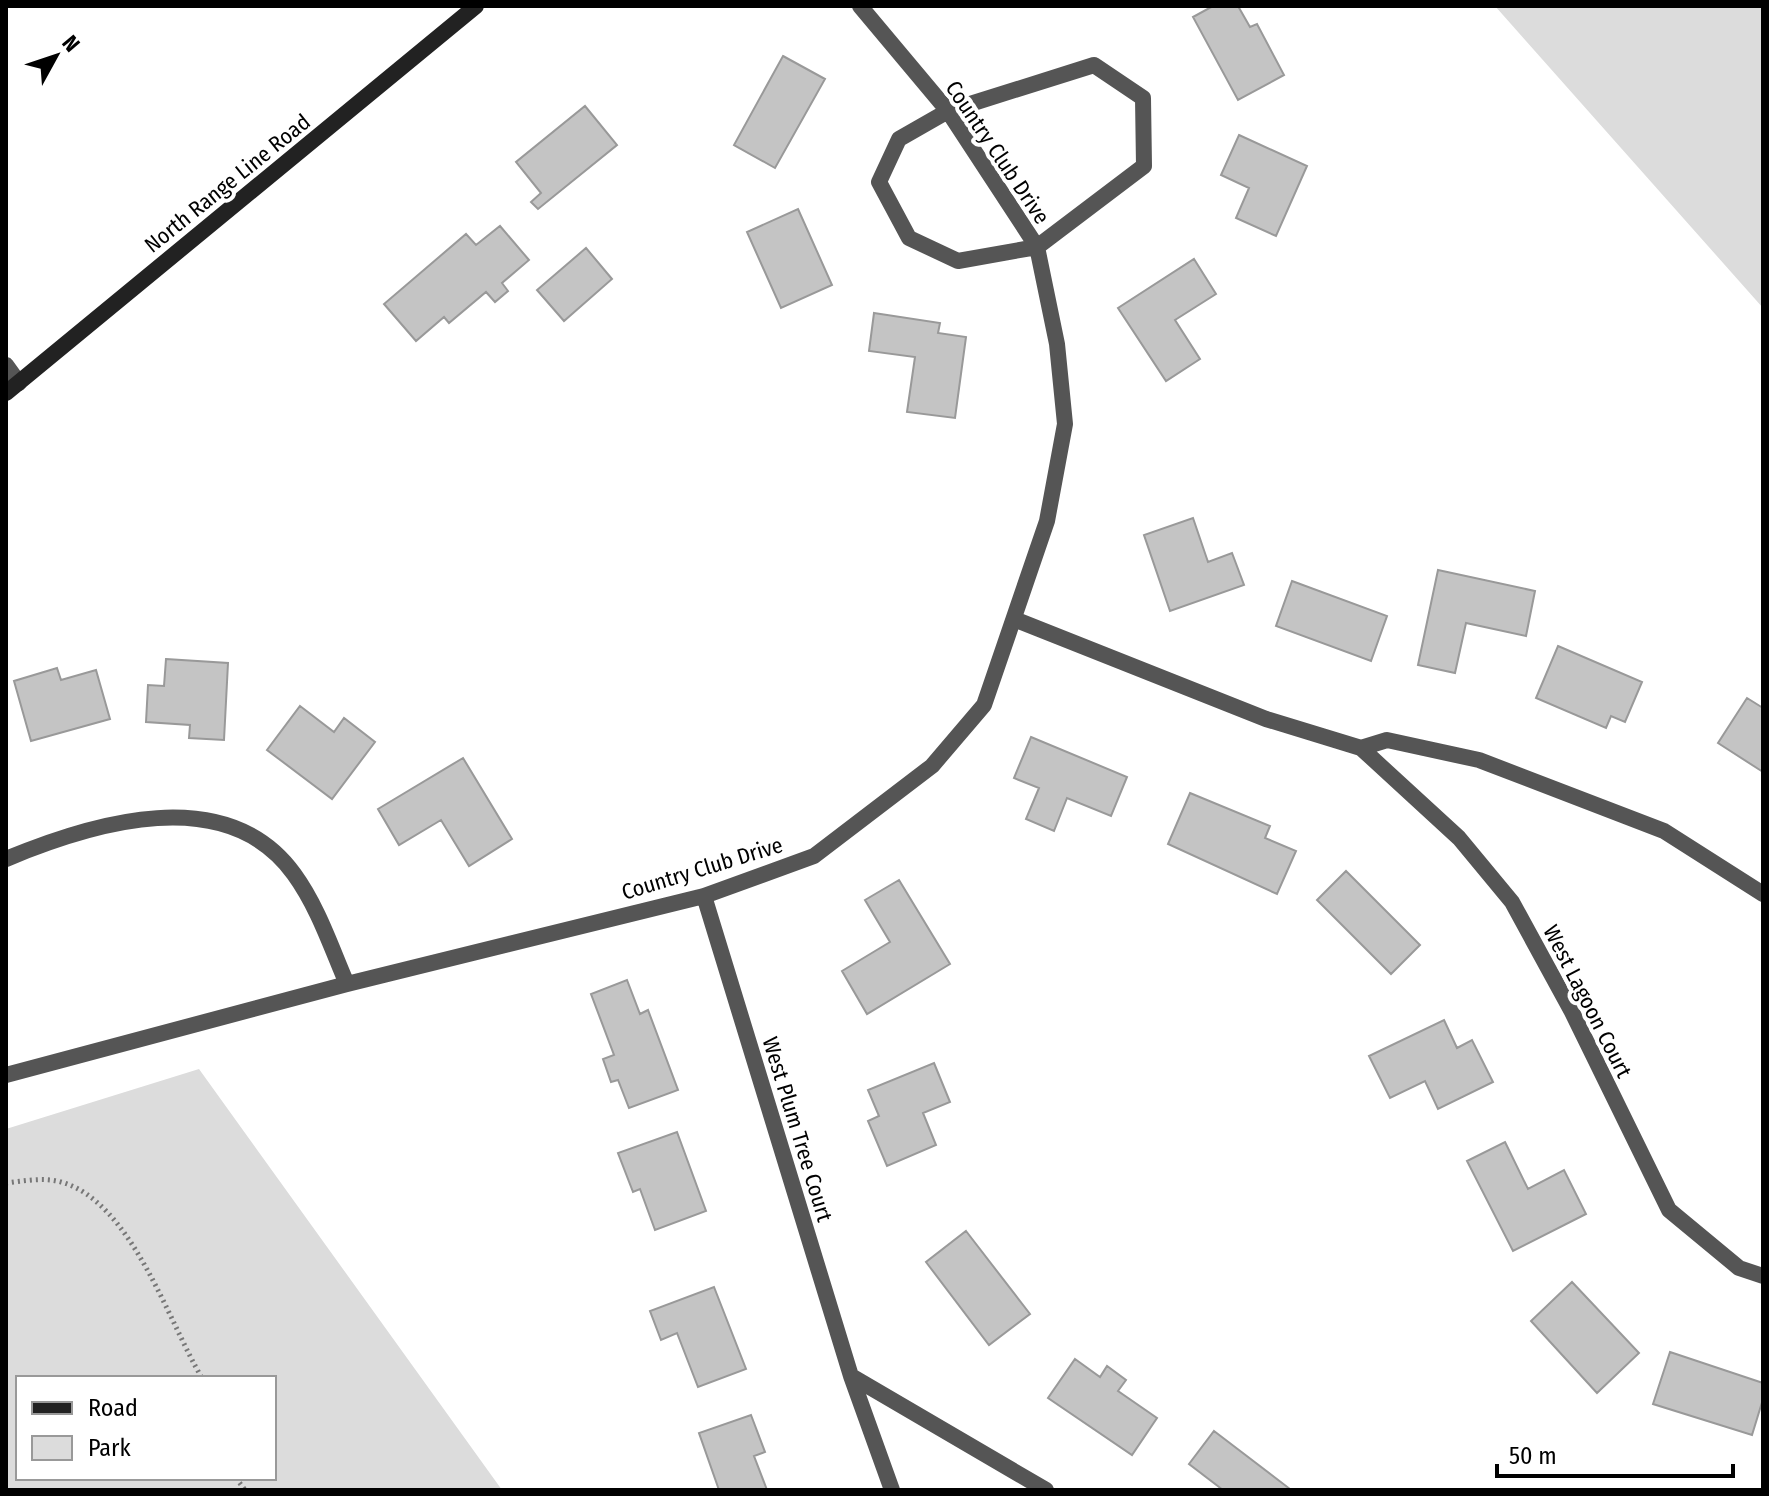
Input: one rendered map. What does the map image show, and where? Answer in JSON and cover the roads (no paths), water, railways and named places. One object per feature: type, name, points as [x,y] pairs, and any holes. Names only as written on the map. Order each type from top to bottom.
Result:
[{"type":"street","name":"North Range Line Road","points":[[12,388],[476,6]]},
{"type":"street","name":"Country Club Drive","points":[[6,1075],[347,984],[704,896],[814,856],[932,766],[984,705],[1047,521],[1065,424],[1057,344],[1037,247],[948,111],[860,6]]},
{"type":"street","points":[[1094,65],[1143,98],[1144,166],[1037,247],[958,261],[909,238],[879,182],[899,139],[948,111],[1094,65]]},
{"type":"street","points":[[6,365],[12,388]]},
{"type":"street","name":"West Lagoon Court","points":[[1014,619],[1266,719],[1361,748],[1459,838],[1512,902],[1572,1012],[1669,1210],[1739,1268],[1763,1276]]},
{"type":"street","name":"West Lagoon Court","points":[[1361,748],[1387,740],[1479,760],[1664,831],[1763,894]]},
{"type":"street","points":[[6,859],[55,838],[130,821],[167,818],[214,821],[263,844],[293,871],[325,930],[347,984]]},
{"type":"street","name":"West Plum Tree Court","points":[[704,896],[851,1376],[892,1490]]},
{"type":"street","points":[[851,1376],[1046,1490]]}]
